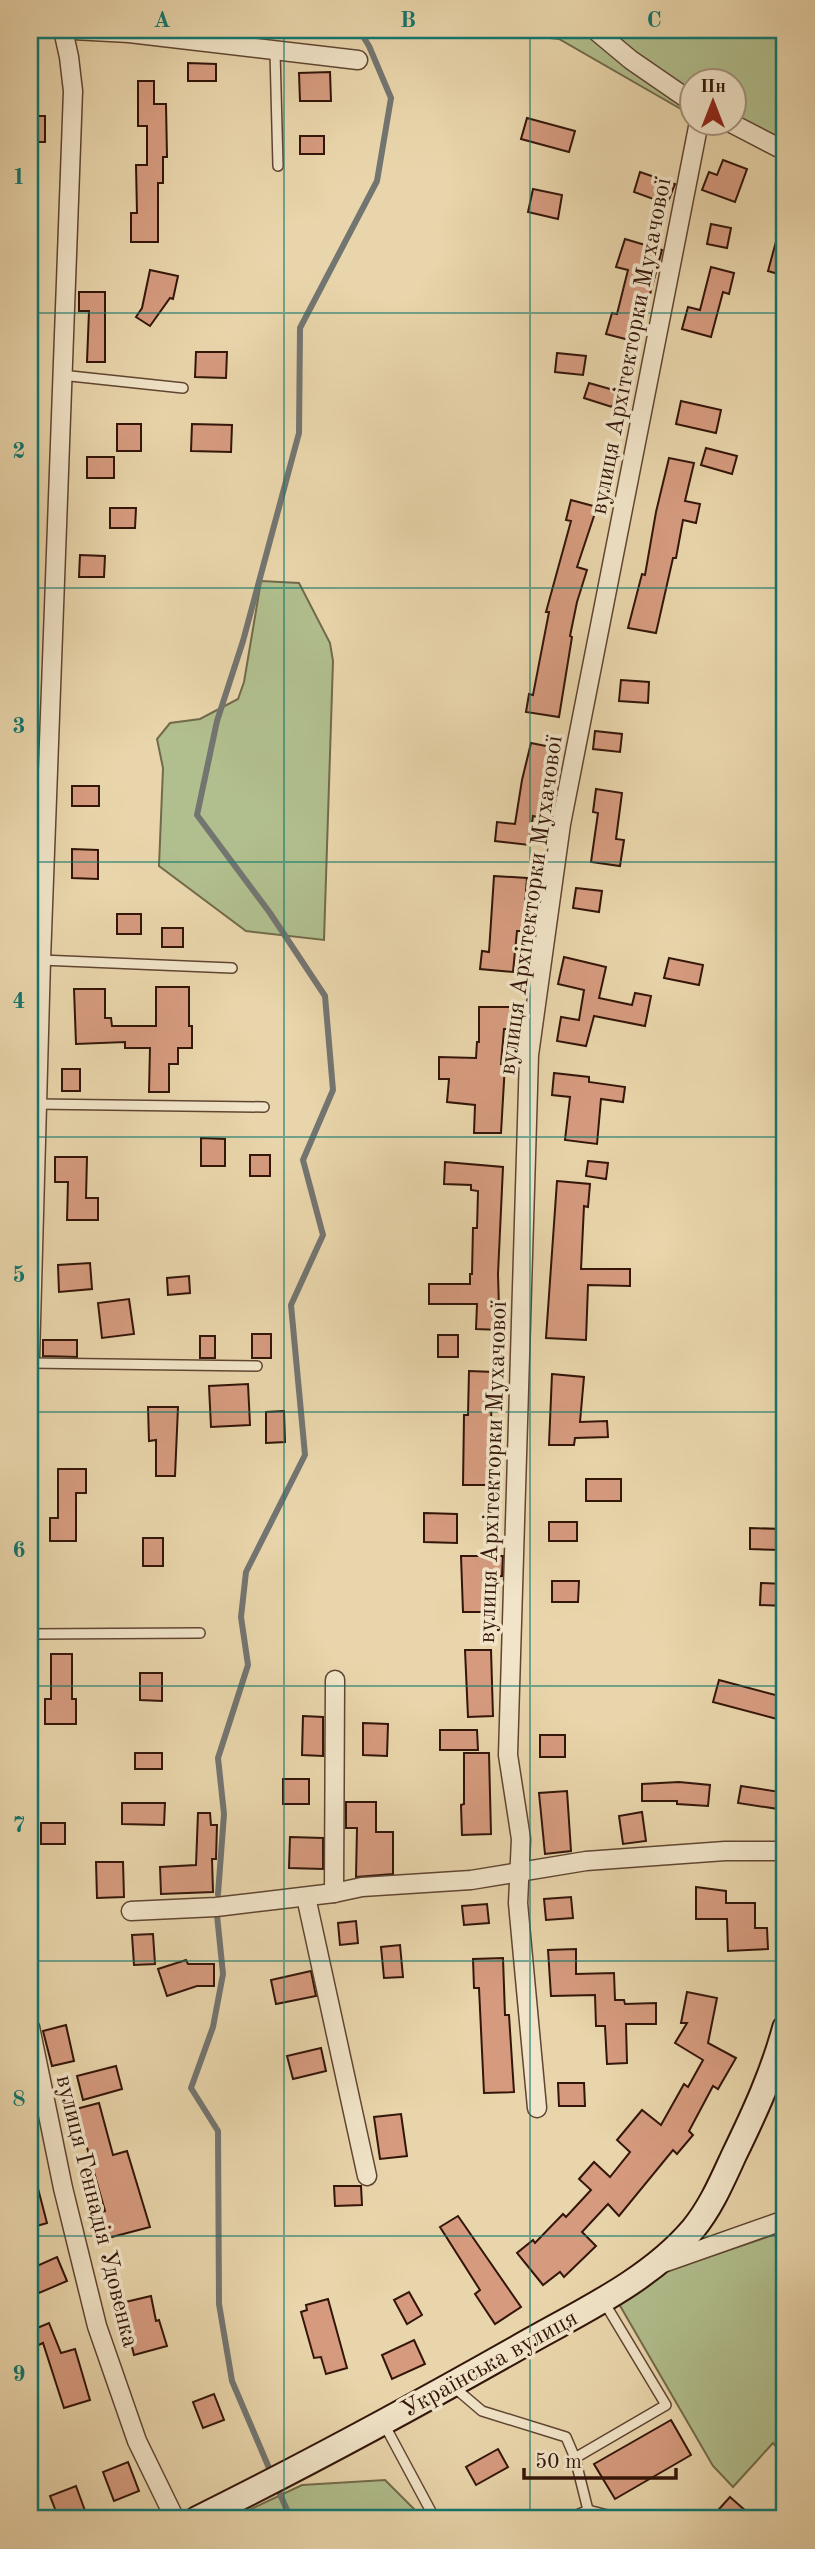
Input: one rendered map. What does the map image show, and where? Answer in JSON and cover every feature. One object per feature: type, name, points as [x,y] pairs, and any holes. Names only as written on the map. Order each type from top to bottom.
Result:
[{"type":"street","points":[[30,1361],[41,960],[73,91],[62,30]]},
{"type":"street","points":[[74,30],[132,32],[275,52],[358,60]]},
{"type":"street","points":[[596,30],[631,60],[678,92]]},
{"type":"street","points":[[748,132],[785,151]]},
{"type":"street","name":"вулиця Архітекторки Мухачової","points":[[537,2108],[518,1903],[521,1839],[508,1755],[529,1055],[561,824],[696,136]]},
{"type":"street","points":[[334,1893],[335,1680]]},
{"type":"street","points":[[131,1912],[216,1907],[306,1897],[362,1887],[471,1880],[586,1861],[725,1851],[785,1851]]},
{"type":"street","points":[[306,1897],[367,2176]]},
{"type":"street","name":"вулиця Геннадія Удовенка","points":[[30,2027],[62,2188],[97,2326],[137,2441],[175,2519]]},
{"type":"street","points":[[654,2266],[693,2229],[719,2189],[760,2102],[785,2028]]},
{"type":"street","name":"Українська вулиця","points":[[197,2519],[304,2466],[452,2385],[654,2266],[785,2220]]},
{"type":"lane","points":[[275,52],[278,166]]},
{"type":"lane","points":[[61,375],[183,388]]},
{"type":"lane","points":[[41,960],[232,968]]},
{"type":"lane","points":[[37,1104],[264,1107]]},
{"type":"lane","points":[[30,1361],[257,1366]]},
{"type":"lane","points":[[30,1634],[200,1633]]},
{"type":"lane","points":[[575,2458],[666,2405],[602,2299]]},
{"type":"lane","points":[[452,2385],[482,2411],[566,2437],[575,2458],[588,2510]]},
{"type":"lane","points":[[383,2423],[435,2519]]},
{"type":"lane","points":[[568,2519],[588,2510],[623,2519]]},
{"type":"green space","points":[[474,30],[785,30],[785,141],[748,122],[748,66],[678,66],[678,107],[559,39]]},
{"type":"green space","points":[[261,581],[299,583],[330,643],[333,661],[324,940],[246,931],[159,866],[163,768],[157,739],[170,723],[200,719],[238,699],[244,682]]},
{"type":"green space","points":[[785,2231],[785,2458],[773,2443],[733,2487],[713,2466],[619,2304],[661,2273]]},
{"type":"green space","points":[[385,2480],[424,2519],[230,2519],[302,2485]]},
{"type":"building","points":[[188,63],[216,64],[216,81],[188,81]]},
{"type":"building","points":[[330,72],[331,101],[300,101],[299,73]]},
{"type":"building","points":[[138,81],[154,81],[154,104],[166,104],[167,157],[163,157],[163,183],[158,183],[158,242],[131,242],[131,213],[137,213],[136,165],[147,165],[147,126],[138,126]]},
{"type":"building","points":[[30,116],[45,116],[45,142],[30,142]]},
{"type":"building","points":[[527,118],[575,131],[569,152],[521,139]]},
{"type":"building","points":[[300,136],[324,136],[324,154],[300,154]]},
{"type":"building","points":[[723,160],[747,169],[735,202],[702,190],[709,172],[717,175]]},
{"type":"building","points":[[640,172],[675,184],[667,204],[634,192]]},
{"type":"building","points":[[533,189],[562,195],[558,219],[528,212]]},
{"type":"building","points":[[711,224],[731,228],[727,248],[707,244]]},
{"type":"building","points":[[780,227],[785,228],[785,276],[768,271]]},
{"type":"building","points":[[625,239],[662,250],[637,342],[606,334],[612,313],[617,314],[628,270],[616,267]]},
{"type":"building","points":[[711,267],[734,273],[729,294],[723,292],[711,337],[682,329],[688,307],[700,310]]},
{"type":"building","points":[[150,270],[178,276],[173,299],[170,298],[150,326],[136,317],[142,308]]},
{"type":"building","points":[[79,292],[105,292],[105,362],[87,362],[89,311],[79,311]]},
{"type":"building","points":[[196,352],[227,352],[226,378],[195,377]]},
{"type":"building","points":[[557,353],[586,356],[583,375],[555,372]]},
{"type":"building","points":[[589,383],[617,391],[612,407],[584,398]]},
{"type":"building","points":[[681,401],[721,410],[716,433],[676,424]]},
{"type":"building","points":[[117,424],[141,424],[141,451],[117,451]]},
{"type":"building","points":[[192,424],[232,425],[231,452],[191,451]]},
{"type":"building","points":[[706,448],[737,456],[732,474],[701,465]]},
{"type":"building","points":[[87,457],[114,457],[114,478],[87,478]]},
{"type":"building","points":[[669,458],[694,463],[685,501],[700,504],[696,523],[683,520],[656,633],[628,628],[642,574],[645,575]]},
{"type":"building","points":[[571,500],[597,507],[577,567],[587,570],[570,636],[572,637],[559,717],[526,712],[529,694],[533,695],[549,612],[546,612],[571,521],[566,520]]},
{"type":"building","points":[[110,508],[136,508],[135,528],[110,528]]},
{"type":"building","points":[[80,555],[105,556],[104,577],[79,577]]},
{"type":"building","points":[[621,680],[649,682],[648,703],[619,701]]},
{"type":"building","points":[[595,731],[622,734],[620,752],[593,749]]},
{"type":"building","points":[[531,743],[551,747],[543,784],[547,784],[542,818],[533,816],[529,845],[495,841],[497,822],[515,824]]},
{"type":"building","points":[[72,786],[99,786],[99,806],[72,806]]},
{"type":"building","points":[[596,789],[622,793],[616,839],[624,840],[620,866],[591,862],[598,813],[593,812]]},
{"type":"building","points":[[72,849],[98,850],[98,879],[72,878]]},
{"type":"building","points":[[494,876],[527,878],[523,931],[517,931],[513,972],[480,969],[482,951],[489,952]]},
{"type":"building","points":[[576,888],[602,891],[599,912],[573,908]]},
{"type":"building","points":[[117,914],[141,914],[141,934],[117,934]]},
{"type":"building","points":[[162,928],[183,928],[183,947],[162,947]]},
{"type":"building","points":[[564,957],[606,967],[599,998],[632,1005],[635,993],[651,996],[645,1026],[594,1016],[586,1046],[557,1041],[561,1017],[579,1020],[584,990],[558,984]]},
{"type":"building","points":[[669,958],[703,965],[699,985],[664,978]]},
{"type":"building","points":[[156,987],[189,987],[192,1048],[178,1048],[178,1064],[169,1064],[169,1092],[149,1092],[150,1048],[125,1048],[125,1042],[76,1044],[74,989],[105,989],[105,1018],[111,1018],[112,1026],[156,1026]]},
{"type":"building","points":[[479,1007],[510,1007],[510,1029],[504,1029],[501,1064],[505,1064],[501,1133],[474,1133],[475,1105],[447,1102],[449,1079],[439,1079],[439,1057],[476,1058]]},
{"type":"building","points":[[62,1069],[80,1069],[80,1091],[62,1091]]},
{"type":"building","points":[[554,1073],[589,1077],[589,1082],[625,1087],[623,1102],[601,1099],[597,1144],[565,1140],[570,1097],[552,1095]]},
{"type":"building","points":[[201,1138],[225,1139],[225,1166],[201,1166]]},
{"type":"building","points":[[250,1155],[270,1155],[270,1176],[250,1176]]},
{"type":"building","points":[[55,1157],[87,1157],[86,1198],[98,1198],[98,1220],[67,1220],[68,1182],[55,1182]]},
{"type":"building","points":[[588,1161],[608,1163],[606,1179],[586,1176]]},
{"type":"building","points":[[445,1162],[503,1167],[498,1274],[499,1309],[502,1309],[501,1330],[476,1329],[477,1304],[429,1304],[429,1284],[470,1284],[472,1274],[473,1228],[477,1228],[478,1191],[471,1190],[471,1185],[444,1184]]},
{"type":"building","points":[[557,1181],[590,1184],[588,1207],[584,1206],[581,1269],[630,1269],[630,1286],[588,1285],[586,1340],[546,1338]]},
{"type":"building","points":[[90,1263],[92,1289],[59,1292],[58,1265]]},
{"type":"building","points":[[189,1276],[190,1293],[168,1295],[167,1278]]},
{"type":"building","points":[[129,1299],[134,1334],[102,1338],[98,1303]]},
{"type":"building","points":[[252,1334],[271,1334],[271,1358],[252,1358]]},
{"type":"building","points":[[438,1335],[458,1335],[458,1357],[438,1357]]},
{"type":"building","points":[[200,1336],[215,1336],[215,1358],[200,1358]]},
{"type":"building","points":[[43,1340],[77,1340],[77,1357],[43,1356]]},
{"type":"building","points":[[469,1371],[494,1372],[491,1393],[492,1485],[463,1485],[464,1415],[468,1415]]},
{"type":"building","points":[[552,1374],[584,1377],[580,1422],[607,1421],[608,1437],[575,1438],[574,1445],[549,1445]]},
{"type":"building","points":[[248,1384],[250,1425],[211,1427],[209,1386]]},
{"type":"building","points":[[148,1407],[178,1407],[175,1476],[156,1476],[156,1440],[149,1441]]},
{"type":"building","points":[[284,1411],[285,1442],[266,1443],[266,1412]]},
{"type":"building","points":[[58,1469],[86,1469],[86,1493],[76,1493],[76,1541],[50,1541],[50,1518],[58,1518]]},
{"type":"building","points":[[586,1479],[621,1479],[621,1501],[586,1501]]},
{"type":"building","points":[[424,1513],[457,1514],[457,1543],[424,1542]]},
{"type":"building","points":[[549,1522],[577,1522],[577,1541],[549,1541]]},
{"type":"building","points":[[750,1528],[782,1529],[781,1550],[750,1549]]},
{"type":"building","points":[[143,1538],[163,1538],[163,1566],[143,1566]]},
{"type":"building","points":[[461,1556],[503,1556],[502,1576],[491,1577],[492,1612],[463,1612]]},
{"type":"building","points":[[552,1581],[579,1581],[578,1602],[552,1602]]},
{"type":"building","points":[[761,1583],[785,1584],[785,1606],[760,1605]]},
{"type":"building","points":[[465,1650],[491,1650],[493,1716],[468,1717]]},
{"type":"building","points":[[51,1654],[72,1654],[72,1699],[76,1699],[76,1724],[45,1724],[45,1699],[51,1699]]},
{"type":"building","points":[[140,1673],[162,1673],[162,1701],[140,1700]]},
{"type":"building","points":[[719,1680],[783,1697],[777,1719],[713,1702]]},
{"type":"building","points":[[303,1716],[323,1717],[323,1756],[302,1755]]},
{"type":"building","points":[[363,1723],[388,1724],[387,1756],[363,1755]]},
{"type":"building","points":[[440,1730],[477,1730],[478,1750],[440,1750]]},
{"type":"building","points":[[540,1735],[565,1735],[565,1757],[540,1757]]},
{"type":"building","points":[[135,1753],[162,1753],[162,1769],[135,1769]]},
{"type":"building","points":[[464,1753],[489,1753],[491,1834],[462,1835]]},
{"type":"building","points":[[283,1779],[309,1779],[309,1804],[283,1804]]},
{"type":"building","points":[[679,1782],[710,1785],[708,1806],[677,1804],[677,1801],[642,1801],[642,1784]]},
{"type":"building","points":[[741,1786],[780,1792],[778,1809],[738,1803]]},
{"type":"building","points":[[567,1791],[571,1851],[545,1854],[539,1793]]},
{"type":"building","points":[[346,1802],[376,1802],[376,1832],[393,1832],[393,1874],[356,1877],[357,1828],[346,1828]]},
{"type":"building","points":[[122,1803],[165,1803],[164,1825],[122,1824]]},
{"type":"building","points":[[642,1812],[646,1841],[623,1844],[619,1816]]},
{"type":"building","points":[[198,1813],[210,1813],[211,1825],[217,1825],[216,1859],[212,1859],[213,1892],[161,1894],[160,1867],[196,1865]]},
{"type":"building","points":[[41,1823],[65,1823],[65,1844],[41,1844]]},
{"type":"building","points":[[290,1837],[323,1838],[323,1869],[289,1868]]},
{"type":"building","points":[[96,1862],[123,1862],[124,1897],[97,1898]]},
{"type":"building","points":[[696,1887],[726,1891],[726,1903],[755,1903],[755,1928],[767,1928],[768,1949],[728,1951],[727,1919],[696,1919]]},
{"type":"building","points":[[571,1897],[573,1918],[546,1920],[544,1899]]},
{"type":"building","points":[[487,1904],[489,1923],[464,1925],[462,1906]]},
{"type":"building","points":[[356,1921],[358,1943],[340,1945],[338,1923]]},
{"type":"building","points":[[153,1934],[155,1964],[134,1965],[132,1935]]},
{"type":"building","points":[[400,1945],[403,1977],[384,1978],[381,1947]]},
{"type":"building","points":[[576,1949],[576,1974],[614,1973],[615,2000],[624,2000],[625,2004],[656,2003],[656,2024],[626,2024],[627,2063],[607,2064],[605,2026],[596,2026],[595,1995],[551,1996],[548,1950]]},
{"type":"building","points":[[503,1958],[505,2015],[509,2015],[514,2092],[484,2093],[479,1988],[474,1988],[473,1959]]},
{"type":"building","points":[[186,1960],[188,1964],[214,1964],[214,1986],[197,1986],[167,1996],[158,1969]]},
{"type":"building","points":[[311,1971],[316,1996],[276,2004],[271,1980]]},
{"type":"building","points":[[687,1992],[717,1998],[708,2043],[736,2058],[718,2089],[713,2086],[689,2131],[693,2135],[677,2154],[673,2150],[619,2216],[608,2204],[582,2232],[596,2246],[564,2277],[560,2272],[543,2285],[517,2253],[533,2240],[535,2243],[563,2214],[566,2217],[591,2190],[579,2179],[594,2162],[610,2177],[630,2152],[617,2140],[642,2110],[661,2125],[684,2084],[688,2087],[703,2060],[675,2043],[687,2023],[681,2023]]},
{"type":"building","points":[[66,2025],[74,2061],[52,2066],[43,2031]]},
{"type":"building","points":[[321,2048],[326,2071],[293,2079],[287,2056]]},
{"type":"building","points":[[116,2066],[122,2089],[83,2100],[77,2076]]},
{"type":"building","points":[[558,2083],[584,2083],[585,2106],[559,2106]]},
{"type":"building","points":[[99,2103],[113,2155],[127,2151],[150,2227],[108,2238],[101,2212],[105,2211],[76,2109]]},
{"type":"building","points":[[401,2114],[407,2156],[380,2159],[374,2117]]},
{"type":"building","points":[[35,2177],[47,2223],[30,2228],[30,2178]]},
{"type":"building","points":[[334,2186],[361,2186],[362,2205],[335,2206]]},
{"type":"building","points":[[458,2216],[521,2307],[495,2324],[475,2294],[480,2290],[440,2227]]},
{"type":"building","points":[[57,2257],[67,2281],[39,2293],[30,2269]]},
{"type":"building","points":[[409,2292],[422,2315],[407,2324],[394,2300]]},
{"type":"building","points":[[151,2296],[156,2321],[159,2320],[167,2346],[134,2355],[121,2303]]},
{"type":"building","points":[[328,2299],[347,2368],[326,2374],[321,2357],[314,2358],[301,2312],[307,2310],[306,2305]]},
{"type":"building","points":[[49,2323],[61,2353],[75,2349],[90,2400],[64,2408],[43,2343],[30,2349],[30,2331]]},
{"type":"building","points":[[414,2340],[425,2364],[392,2379],[382,2355]]},
{"type":"building","points":[[214,2394],[224,2420],[203,2428],[193,2402]]},
{"type":"building","points":[[671,2420],[691,2455],[615,2499],[594,2464]]},
{"type":"building","points":[[498,2449],[508,2467],[476,2485],[466,2467]]},
{"type":"building","points":[[128,2462],[139,2491],[114,2501],[103,2472]]},
{"type":"building","points":[[76,2486],[88,2519],[59,2519],[50,2496]]},
{"type":"building","points":[[730,2497],[755,2519],[710,2519]]},
{"type":"waterway","points":[[218,1894],[224,1814],[218,1758],[248,1665],[241,1617],[246,1572],[305,1455],[291,1305],[323,1235],[303,1160],[333,1090],[325,996],[270,913],[197,815],[217,721],[243,641],[299,433],[300,328],[377,181],[391,98],[369,46],[359,30]]},
{"type":"waterway","points":[[217,1915],[223,1974],[213,2027],[191,2088],[218,2131],[219,2304],[232,2381],[272,2475]]},
{"type":"waterway","points":[[276,2485],[291,2519]]}]
